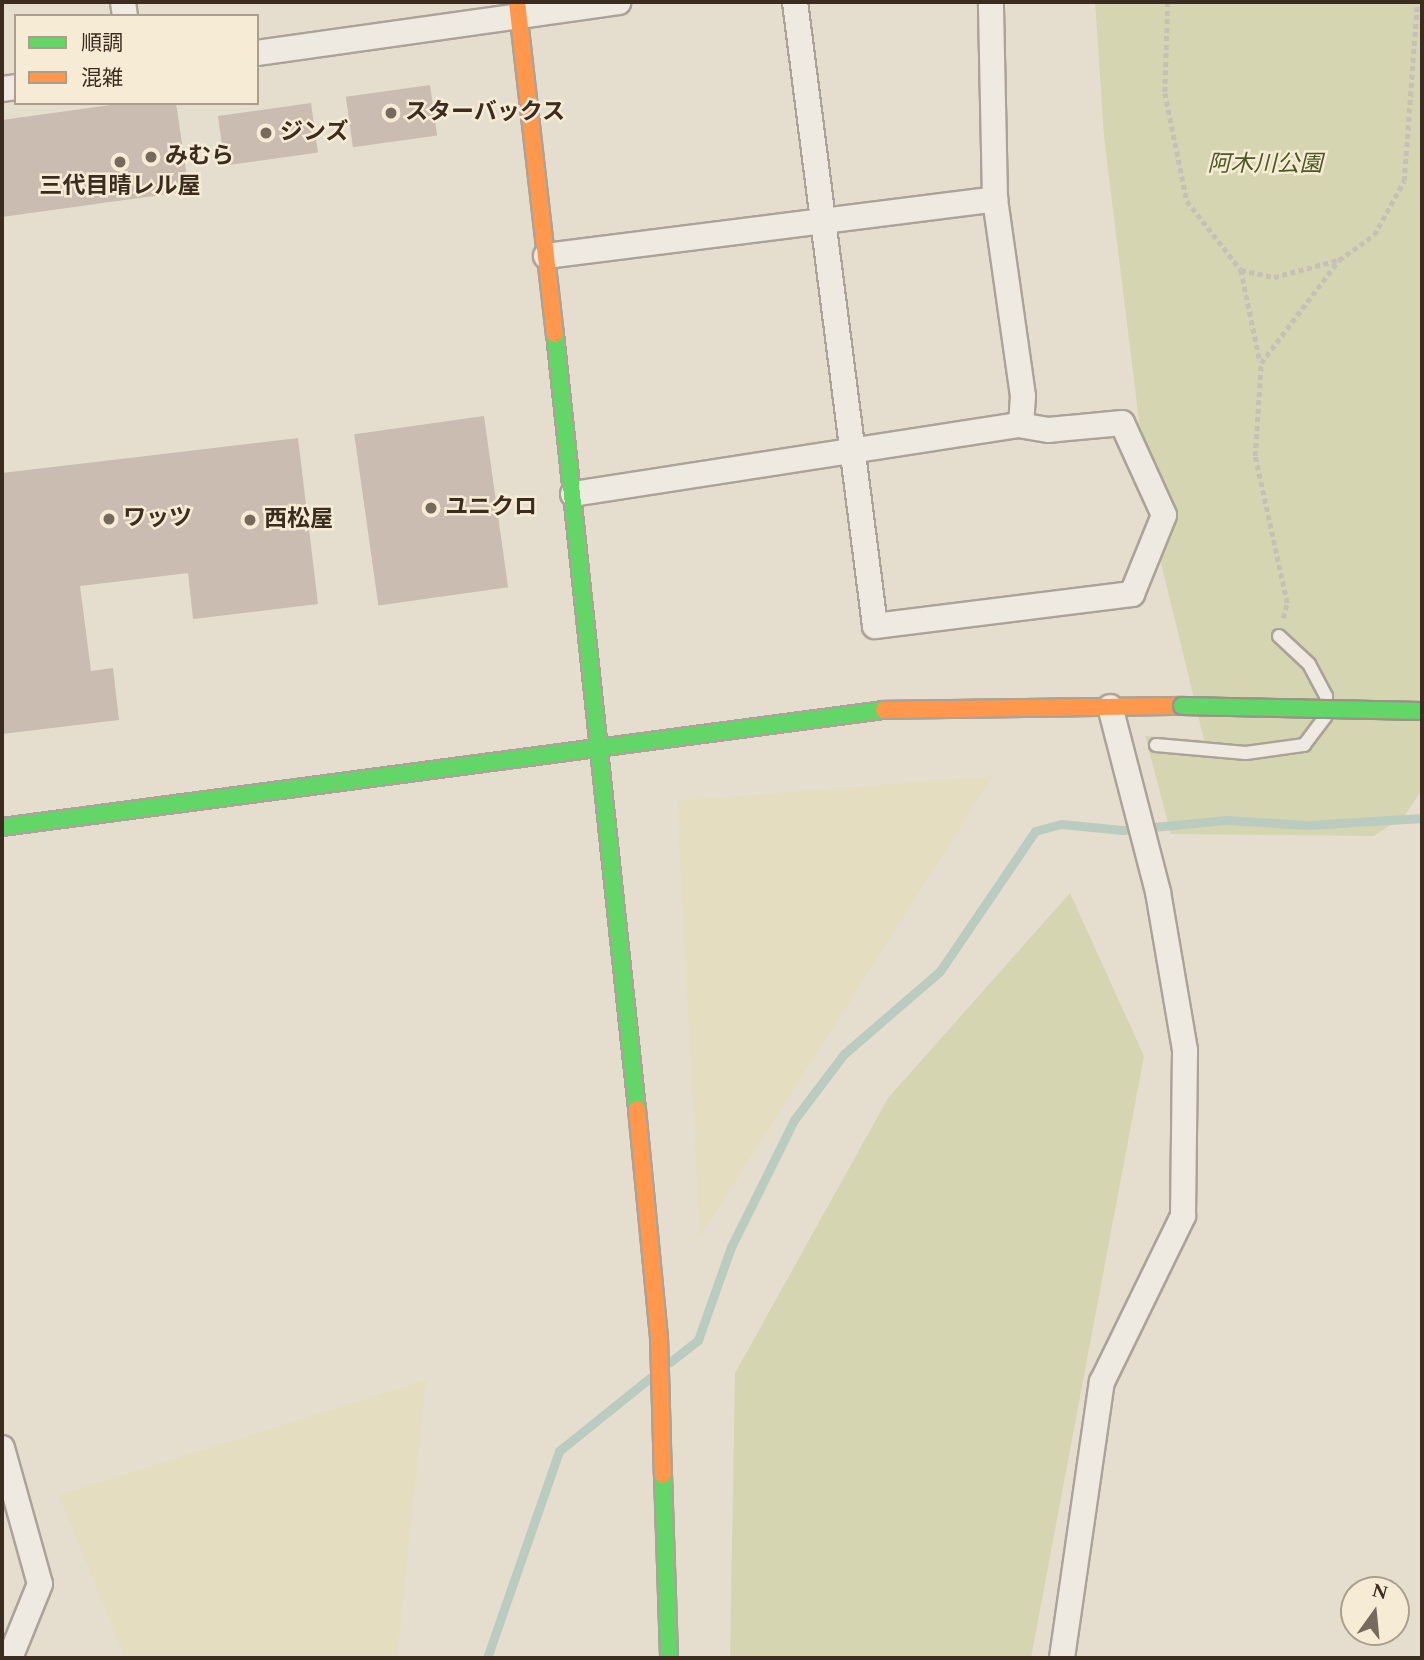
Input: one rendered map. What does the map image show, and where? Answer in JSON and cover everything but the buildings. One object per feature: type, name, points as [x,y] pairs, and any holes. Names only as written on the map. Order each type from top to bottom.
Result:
[{"type":"street","points":[[259,53],[518,8],[618,2]]},
{"type":"street","points":[[573,494],[852,451],[1021,425],[1048,430],[1122,423],[1164,515],[1132,594],[875,626],[852,451],[821,221],[794,2]]},
{"type":"street","points":[[991,2],[995,199],[1023,396],[1021,425]]},
{"type":"street","points":[[518,8],[602,748],[659,1336],[665,1427],[669,1658]]},
{"type":"street","points":[[546,256],[995,199]]},
{"type":"street","points":[[2,827],[886,710],[1182,706],[1422,711]]},
{"type":"street","points":[[1062,1658],[1102,1382],[1183,1216],[1185,1050],[1145,849],[1127,788],[1110,707]]},
{"type":"street","points":[[2,1448],[40,1584],[10,1658]]},
{"type":"lane","points":[[1156,745],[1246,753],[1304,745],[1325,717],[1326,696],[1309,664],[1279,636]]},
{"type":"path","points":[[1168,2],[1165,93],[1187,201],[1241,270],[1261,363],[1255,456],[1287,603],[1279,636]]},
{"type":"path","points":[[1261,363],[1339,260],[1374,235],[1404,181],[1417,2]]},
{"type":"path","points":[[1241,270],[1274,277],[1339,260]]},
{"type":"shaded area","points":[[993,776],[758,1146],[700,1237],[677,801]]},
{"type":"shaded area","points":[[426,1380],[397,1658],[125,1658],[59,1495]]},
{"type":"green space","name":"阿木川公園","points":[[1095,2],[1422,2],[1422,790],[1405,815],[1374,836],[1171,834],[1145,736],[1204,740],[1152,526],[1104,137]]},
{"type":"green space","points":[[1070,893],[1144,1056],[1031,1658],[730,1658],[735,1373],[888,1098]]},
{"type":"waterway","points":[[670,1362],[698,1340],[731,1247],[794,1120],[844,1054],[940,971],[1035,831],[1061,824],[1122,830],[1225,820],[1309,825],[1422,818]]},
{"type":"waterway","points":[[487,1658],[559,1451],[651,1377]]},
{"type":"traffic: fast","points":[[555,334],[637,1109]]},
{"type":"traffic: fast","points":[[1182,706],[1422,711]]},
{"type":"traffic: fast","points":[[2,827],[884,710]]},
{"type":"traffic: fast","points":[[663,1475],[669,1658]]},
{"type":"traffic: slow","points":[[517,2],[555,334]]},
{"type":"traffic: slow","points":[[884,710],[1182,706]]},
{"type":"traffic: slow","points":[[637,1109],[659,1336],[663,1475]]},
{"type":"place","name":"スターバックス","points":[[391,113]]},
{"type":"place","name":"ジンズ","points":[[266,133]]},
{"type":"place","name":"みむら","points":[[151,157]]},
{"type":"place","name":"三代目晴レル屋","points":[[120,162]]},
{"type":"place","name":"ユニクロ","points":[[431,508]]},
{"type":"place","name":"ワッツ","points":[[109,519]]},
{"type":"place","name":"西松屋","points":[[250,520]]}]
